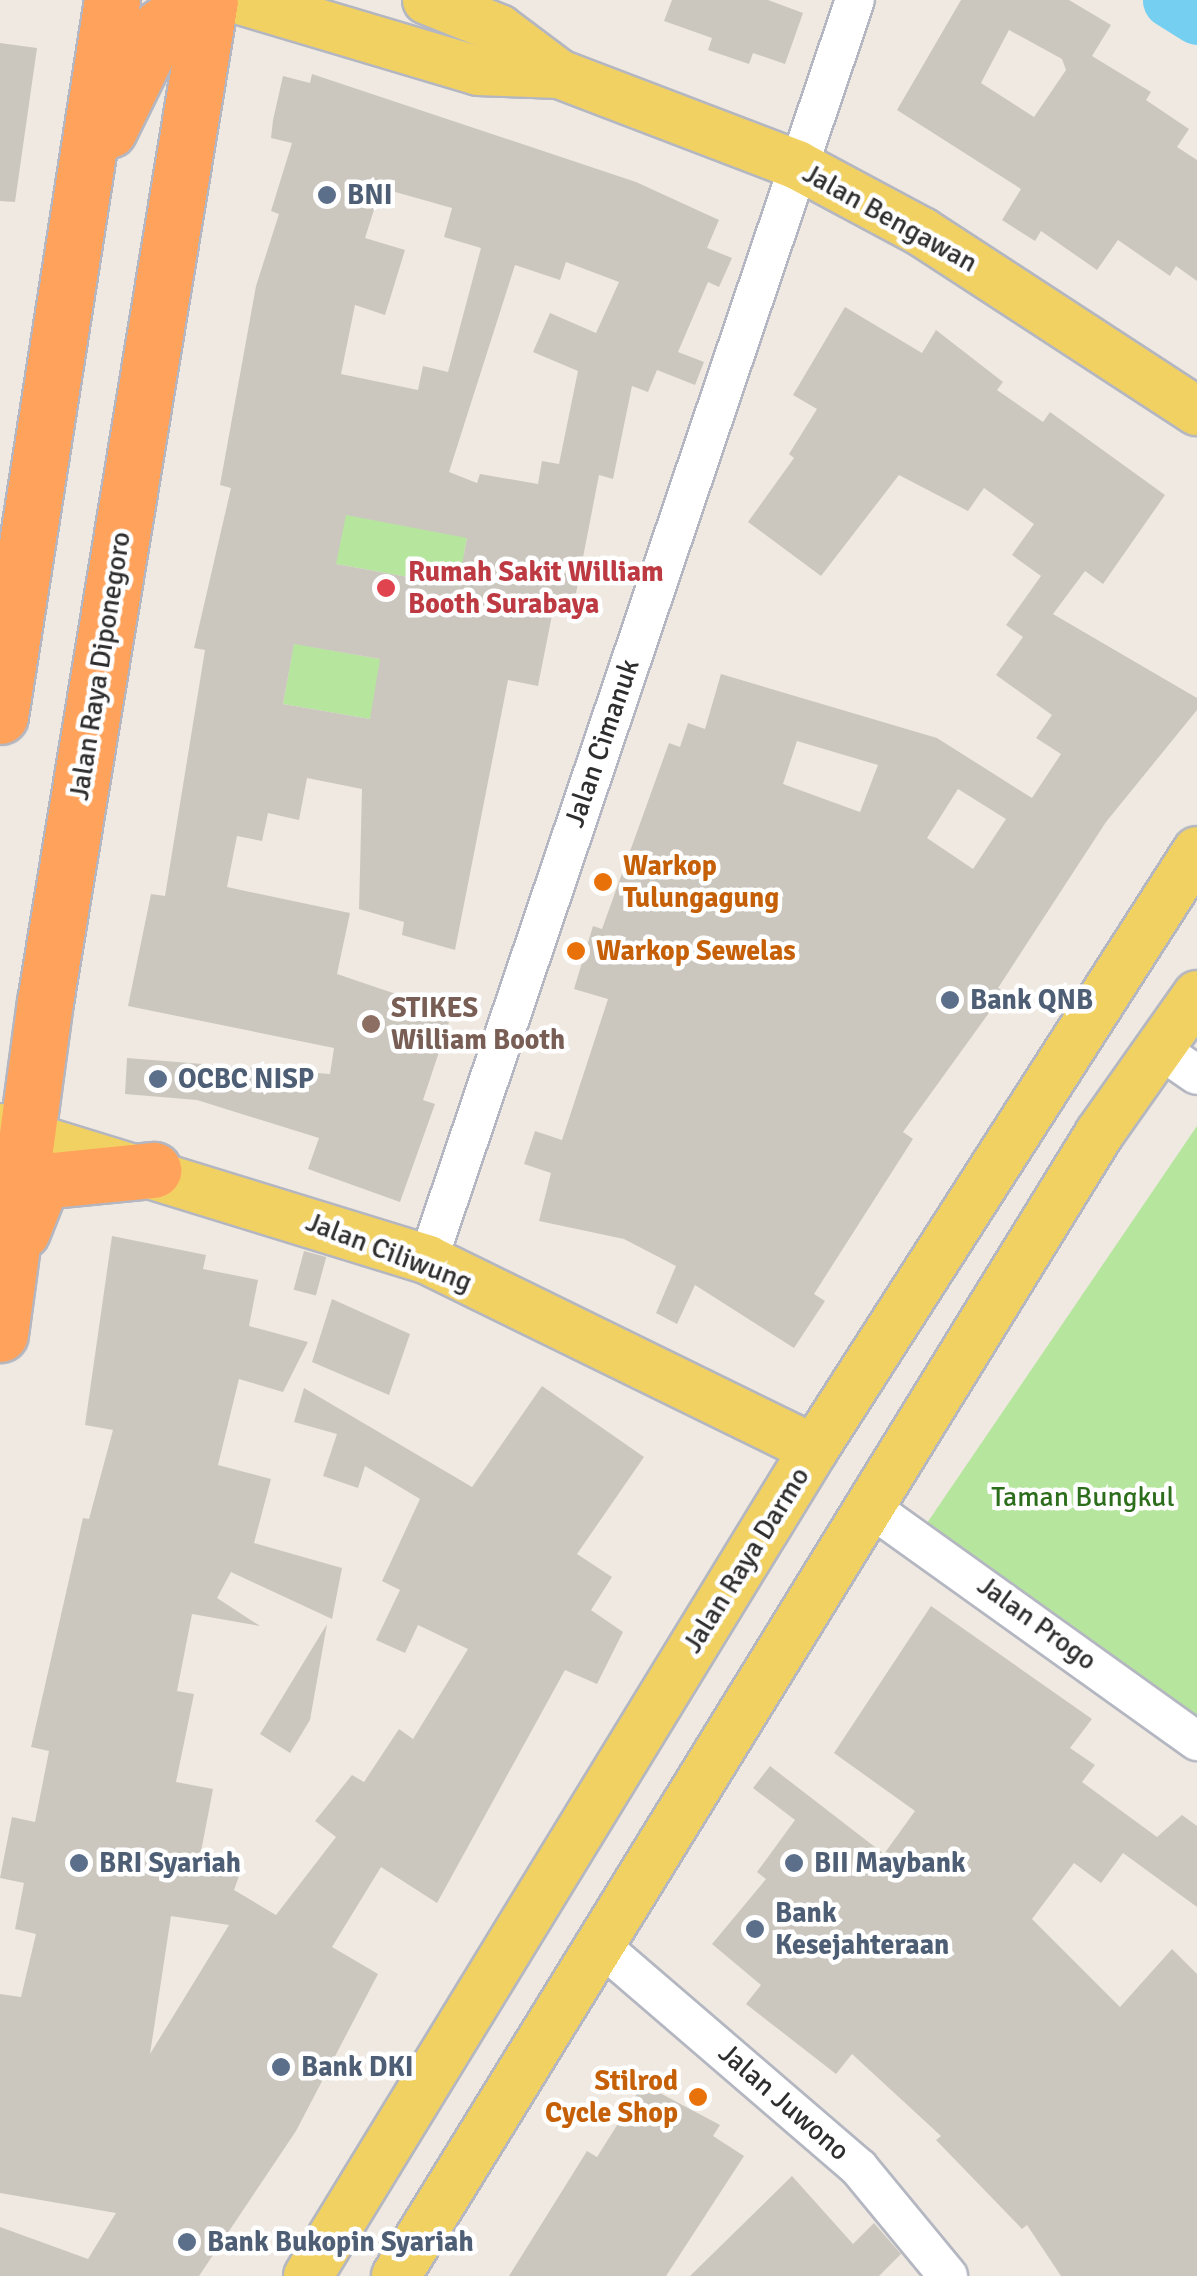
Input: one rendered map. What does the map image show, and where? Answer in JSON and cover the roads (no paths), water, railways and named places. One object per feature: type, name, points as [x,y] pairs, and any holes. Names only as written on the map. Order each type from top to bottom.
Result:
[{"type":"highway","points":[[0,716],[77,196],[112,0]]},
{"type":"highway","points":[[77,196],[159,28],[196,0]]},
{"type":"highway","name":"Jalan Raya Diponegoro","points":[[0,1334],[13,1246],[13,1132],[210,0]]},
{"type":"highway","points":[[13,1246],[42,1181],[153,1170]]},
{"type":"main road","name":"Jalan Bengawan","points":[[240,0],[478,72],[559,74]]},
{"type":"main road","name":"Jalan Bengawan","points":[[427,0],[500,29],[559,74],[796,166],[999,280],[1197,411]]},
{"type":"main road","name":"Jalan Raya Darmo","points":[[308,2276],[814,1449],[1048,1092],[1197,851]]},
{"type":"main road","points":[[396,2276],[874,1510],[1099,1134],[1179,1063],[1197,995]]},
{"type":"main road","points":[[1048,1092],[1045,1114],[1060,1132],[1075,1139],[1099,1134]]},
{"type":"main road","name":"Jalan Ciliwung","points":[[13,1132],[153,1170],[428,1260],[814,1449]]},
{"type":"main road","points":[[988,1184],[1022,1184],[1050,1218]]},
{"type":"street","name":"Jalan Cimanuk","points":[[428,1260],[796,166],[856,0]]},
{"type":"street","name":"Jalan Progo","points":[[874,1510],[1197,1740]]},
{"type":"street","name":"Jalan Juwono","points":[[601,1946],[859,2168],[948,2276]]},
{"type":"waterway","points":[[1170,0],[1197,17]]},
{"type":"place","name":"BNI","points":[[327,195]]},
{"type":"place","name":"Rumah Sakit William Booth Surabaya","points":[[386,588]]},
{"type":"place","name":"Warkop Tulungagung","points":[[603,882]]},
{"type":"place","name":"Warkop Sewelas","points":[[576,951]]},
{"type":"place","name":"Bank QNB","points":[[950,1000]]},
{"type":"place","name":"STIKES William Booth","points":[[371,1024]]},
{"type":"place","name":"OCBC NISP","points":[[158,1079]]},
{"type":"place","name":"BRI Syariah","points":[[79,1863]]},
{"type":"place","name":"BII Maybank","points":[[794,1863]]},
{"type":"place","name":"Bank Kesejahteraan","points":[[755,1929]]},
{"type":"place","name":"Bank DKI","points":[[281,2067]]},
{"type":"place","name":"Stilrod Cycle Shop","points":[[698,2097]]},
{"type":"place","name":"Bank Bukopin Syariah","points":[[187,2242]]},
{"type":"park label","name":"Taman Bungkul","points":[[1083,1497]]}]
